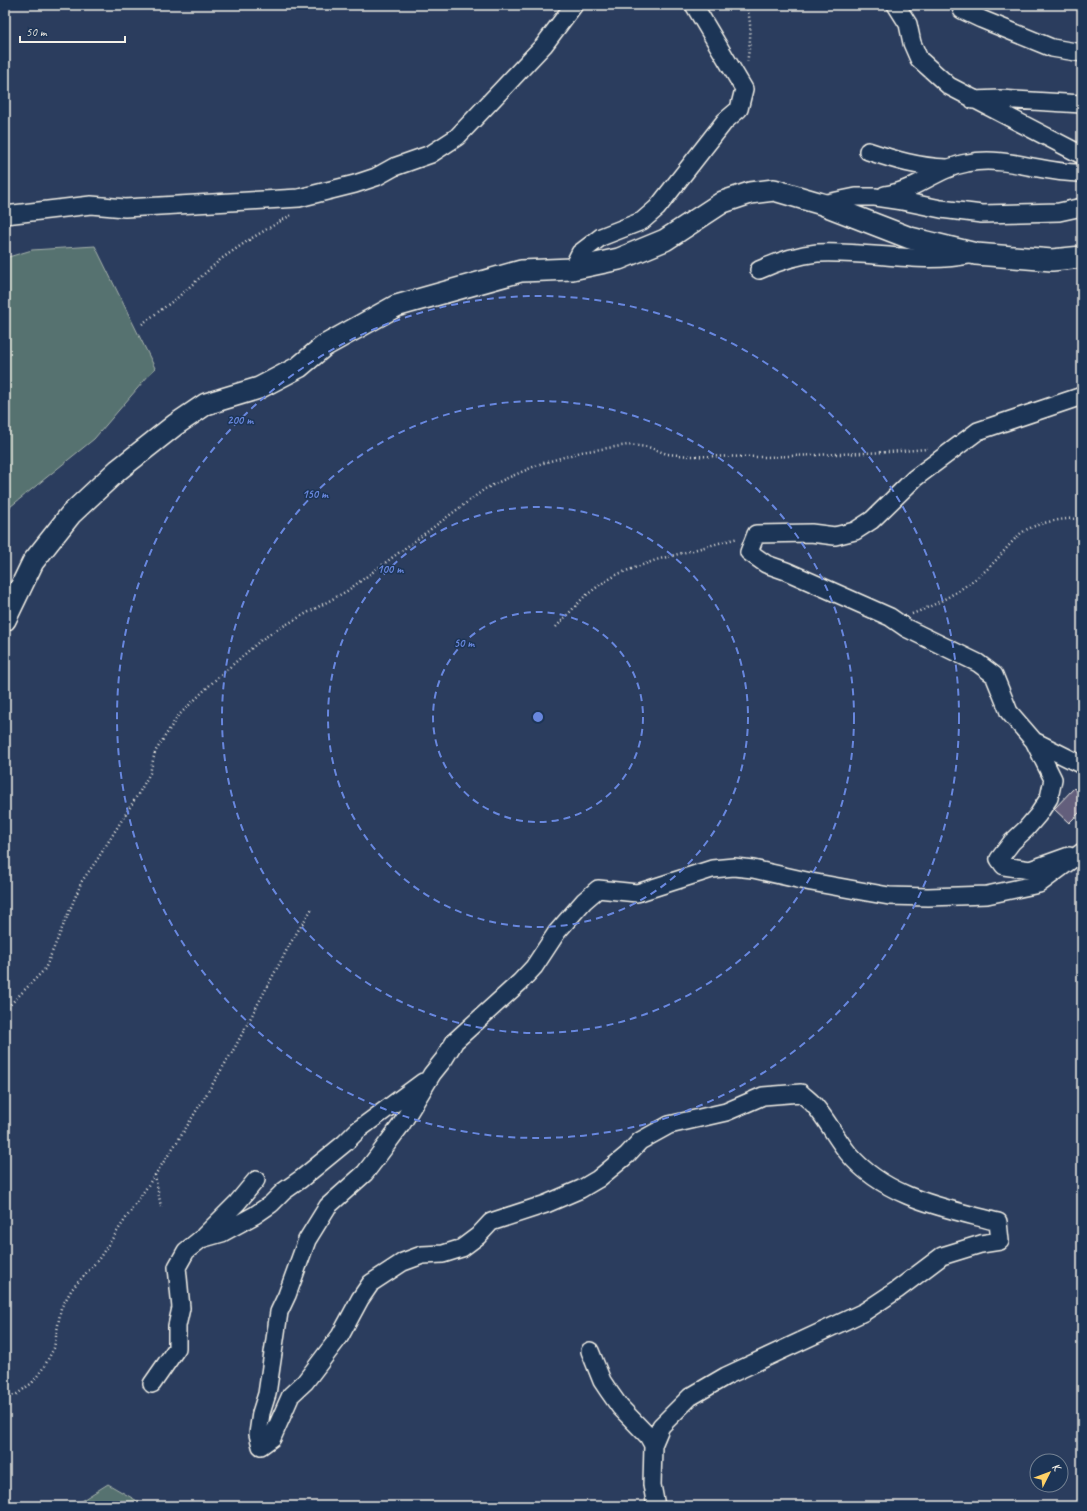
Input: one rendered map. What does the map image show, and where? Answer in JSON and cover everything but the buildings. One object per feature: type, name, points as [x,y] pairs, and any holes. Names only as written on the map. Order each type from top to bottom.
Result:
[{"type":"street","points":[[5,215],[91,205],[125,208],[299,198],[355,184],[431,154],[457,138],[544,45],[574,5]]},
{"type":"street","points":[[572,269],[580,253],[601,237],[642,221],[657,208],[725,121],[739,109],[744,89],[694,5]]},
{"type":"street","points":[[896,5],[908,24],[912,43],[919,59],[948,86],[1082,155]]},
{"type":"street","points":[[960,5],[962,10],[980,19],[1052,48],[1082,53]]},
{"type":"street","points":[[973,100],[1000,98],[1082,104]]},
{"type":"street","points":[[868,151],[926,167],[949,168]]},
{"type":"street","points":[[875,197],[894,194],[914,186],[949,168],[967,162],[988,161],[1070,173],[1082,173]]},
{"type":"street","points":[[5,620],[33,562],[71,514],[118,470],[174,425],[206,404],[259,388],[299,367],[324,346],[396,306],[521,271],[572,269],[619,259],[665,240],[722,202],[750,193],[774,190],[822,204],[910,238],[976,254],[1052,260],[1082,258]]},
{"type":"street","points":[[822,204],[856,197],[875,197],[902,200],[941,210],[961,210],[982,214],[1059,212],[1082,207]]},
{"type":"street","points":[[759,270],[777,262],[815,254],[854,253],[874,256],[956,258],[976,254]]},
{"type":"street","points":[[1082,396],[978,432],[915,478],[872,520],[855,531],[835,536],[811,533],[756,534],[749,552],[766,564],[786,571],[890,617],[906,628],[978,663],[994,675],[1009,712],[1034,741],[1053,779],[1049,798],[1034,820],[1012,842],[999,859],[1004,866],[1030,870],[1082,852]]},
{"type":"street","points":[[1034,741],[1082,765]]},
{"type":"street","points":[[656,1506],[652,1485],[653,1445],[661,1426],[690,1397],[726,1376],[864,1312],[897,1290],[942,1256],[981,1244],[1000,1241],[998,1222],[914,1199],[878,1180],[862,1168],[848,1154],[815,1106],[801,1093],[763,1096],[726,1112],[669,1125],[640,1141],[627,1155],[598,1179],[582,1189],[546,1204],[491,1222],[478,1236],[462,1248],[443,1254],[422,1255],[403,1262],[371,1283],[360,1299],[340,1336],[305,1382],[291,1395],[272,1438],[260,1446],[258,1434],[261,1413],[267,1394],[279,1312],[288,1295],[307,1240],[328,1206],[365,1173],[412,1109],[432,1074],[455,1042],[520,982],[534,967],[557,932],[584,901],[598,889],[637,893],[712,869],[734,867],[753,869],[811,882],[889,896],[928,897],[988,894],[1039,884],[1082,852]]},
{"type":"street","points":[[201,1239],[222,1233],[255,1215],[271,1204],[284,1191],[345,1143],[358,1130],[432,1074]]},
{"type":"street","points":[[152,1384],[177,1348],[177,1326],[181,1308],[177,1267],[186,1251],[227,1214],[256,1180]]},
{"type":"street","points":[[590,1351],[600,1376],[608,1390],[620,1407],[648,1436],[653,1445]]},
{"type":"path","points":[[744,89],[751,33],[746,5]]},
{"type":"path","points":[[142,324],[177,298],[221,259],[252,238],[297,211]]},
{"type":"path","points":[[5,1010],[45,969],[82,882],[98,860],[140,791],[150,773],[155,752],[178,716],[214,680],[261,640],[347,591],[485,489],[540,464],[581,452],[628,445],[648,447],[667,454],[690,456],[758,457],[888,452],[932,448]]},
{"type":"path","points":[[890,617],[910,615],[947,598],[979,576],[994,563],[1021,533],[1040,524],[1058,520],[1082,519]]},
{"type":"path","points":[[556,627],[584,597],[601,584],[618,574],[656,560],[756,534]]},
{"type":"path","points":[[5,1398],[17,1394],[32,1383],[44,1368],[54,1348],[61,1308],[72,1289],[98,1260],[202,1103],[211,1085],[234,1050],[291,942],[312,907]]},
{"type":"path","points":[[155,1174],[161,1207]]},
{"type":"green space","points":[[95,246],[155,368],[94,439],[5,511],[5,258],[32,250]]},
{"type":"green space","points":[[108,1484],[146,1506],[73,1506]]}]
